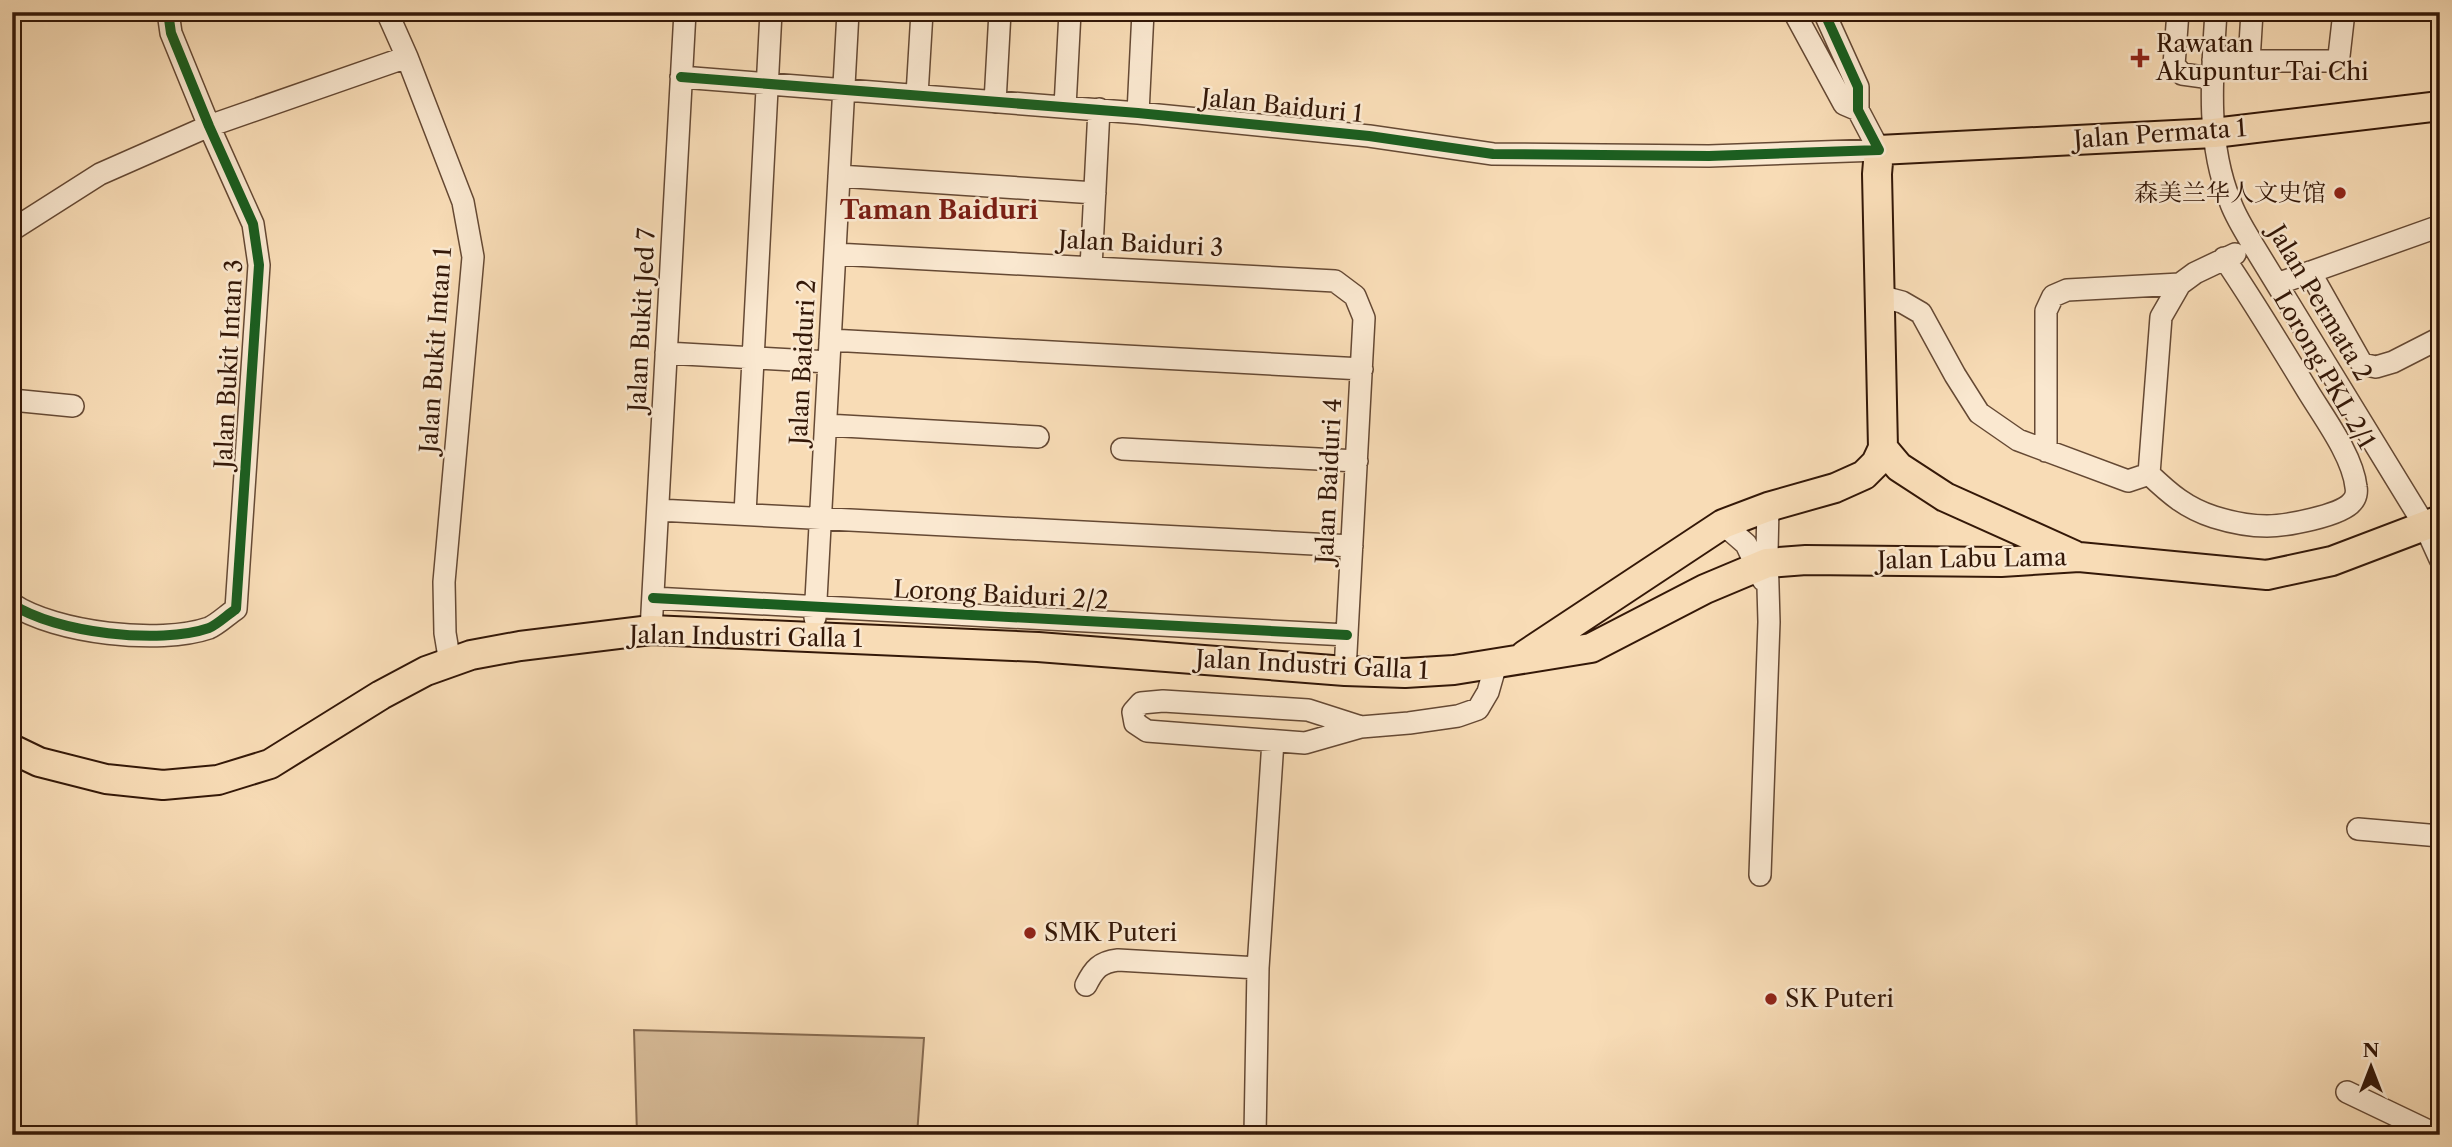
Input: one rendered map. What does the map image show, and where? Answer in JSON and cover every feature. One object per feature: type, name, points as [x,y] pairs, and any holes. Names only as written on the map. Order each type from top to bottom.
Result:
[{"type":"main road","name":"Jalan Permata 1","points":[[1879,150],[2214,133],[2440,106]]},
{"type":"main road","points":[[1506,662],[1723,524],[1768,507],[1835,488],[1864,475],[1876,463],[1883,448],[1877,174],[1879,150]]},
{"type":"main road","points":[[1883,448],[1899,467],[1945,497],[2079,557]]},
{"type":"main road","name":"Jalan Labu Lama","points":[[1506,662],[1591,648],[1705,589],[1762,565],[1806,559],[2001,562],[2079,557],[2267,575],[2332,561],[2432,523]]},
{"type":"main road","name":"Jalan Industri Galla 1","points":[[12,750],[39,762],[106,779],[163,785],[218,780],[270,764],[381,695],[426,671],[471,655],[520,646],[651,630],[1038,648],[1345,671],[1405,673],[1454,670],[1506,662]]},
{"type":"street","name":"Jalan Bukit Intan 3","points":[[12,604],[26,613],[90,632],[174,636],[211,627],[236,609],[259,265],[253,225],[171,33],[168,12]]},
{"type":"street","name":"Jalan Bukit Intan 1","points":[[387,12],[463,202],[473,257],[444,582],[445,633],[450,663]]},
{"type":"street","name":"Jalan Bukit Jed 7","points":[[651,630],[685,12]]},
{"type":"street","points":[[745,514],[771,12]]},
{"type":"street","name":"Jalan Baiduri 2","points":[[814,638],[848,12]]},
{"type":"street","points":[[917,96],[922,12]]},
{"type":"street","points":[[995,102],[1000,12]]},
{"type":"street","points":[[1065,107],[1070,12]]},
{"type":"street","points":[[1138,113],[1143,12]]},
{"type":"street","points":[[1794,12],[1844,104],[1858,110]]},
{"type":"street","points":[[1824,12],[1858,87],[1858,110],[1879,150]]},
{"type":"street","points":[[2178,12],[2174,65],[2182,74],[2249,61],[2332,61],[2339,56],[2344,12]]},
{"type":"street","name":"Jalan Permata 2","points":[[2216,12],[2212,69],[2214,133],[2218,161],[2230,202],[2277,284],[2432,523],[2440,559]]},
{"type":"street","points":[[2249,61],[2252,12]]},
{"type":"street","points":[[12,230],[100,174],[209,126],[407,57]]},
{"type":"street","name":"Jalan Baiduri 1","points":[[681,77],[1138,113],[1369,136],[1493,154],[1709,156],[1879,150]]},
{"type":"street","points":[[1091,268],[1099,110]]},
{"type":"street","points":[[839,176],[1095,193]]},
{"type":"street","points":[[2277,284],[2440,226]]},
{"type":"street","points":[[2046,451],[2046,311],[2053,296],[2067,290],[2180,284],[2253,244]]},
{"type":"street","name":"Jalan Baiduri 3","points":[[835,254],[1335,281],[1355,296]]},
{"type":"street","name":"Lorong PKL 2/1","points":[[2149,474],[2178,502],[2214,517],[2257,525],[2297,522],[2334,512],[2351,504],[2356,497],[2352,471],[2333,431],[2257,305],[2224,258]]},
{"type":"street","points":[[2310,272],[2362,364],[2376,367],[2385,365],[2440,338]]},
{"type":"street","points":[[1879,296],[1902,302],[1921,313],[1979,413],[2018,440],[2129,481],[2149,474],[2161,317],[2180,284]]},
{"type":"street","name":"Jalan Baiduri 4","points":[[1345,671],[1364,318],[1355,296]]},
{"type":"street","points":[[666,353],[753,358],[829,351],[1362,369]]},
{"type":"street","points":[[12,400],[73,406]]},
{"type":"street","points":[[826,425],[1038,437]]},
{"type":"street","points":[[1122,449],[1357,461]]},
{"type":"street","points":[[1759,875],[1769,595],[1762,565],[1768,507]]},
{"type":"street","points":[[658,510],[1352,547]]},
{"type":"street","points":[[1723,524],[1746,544],[1762,565]]},
{"type":"street","name":"Lorong Baiduri 2/2","points":[[653,598],[1347,635]]},
{"type":"street","points":[[1361,727],[1308,710],[1163,701],[1141,704],[1133,712],[1135,723],[1147,731],[1305,743],[1361,727],[1458,716],[1478,709],[1506,662]]},
{"type":"street","points":[[1255,1135],[1258,968],[1273,741]]},
{"type":"street","points":[[2358,829],[2440,836]]},
{"type":"street","points":[[1086,985],[1092,972],[1103,961],[1258,968]]},
{"type":"street","points":[[2347,1092],[2437,1135]]},
{"type":"shaded area","points":[[634,1030],[924,1038],[917,1135],[637,1135]]},
{"type":"cycle path","points":[[12,604],[31,614],[80,629],[136,636],[164,636],[209,628],[236,609],[259,265],[253,224],[171,33],[168,12]]},
{"type":"cycle path","points":[[681,77],[1138,113],[1369,136],[1493,154],[1709,156],[1879,150],[1858,110],[1858,87],[1824,12]]},
{"type":"cycle path","points":[[653,598],[1347,635]]},
{"type":"place","name":"Rawatan Akupuntur Tai Chi","points":[[2140,58]]},
{"type":"place","name":"森美兰华人文史馆","points":[[2340,193]]},
{"type":"place","name":"SMK Puteri","points":[[1030,933]]},
{"type":"place","name":"SK Puteri","points":[[1771,999]]},
{"type":"district","name":"Taman Baiduri","points":[[939,210]]}]
